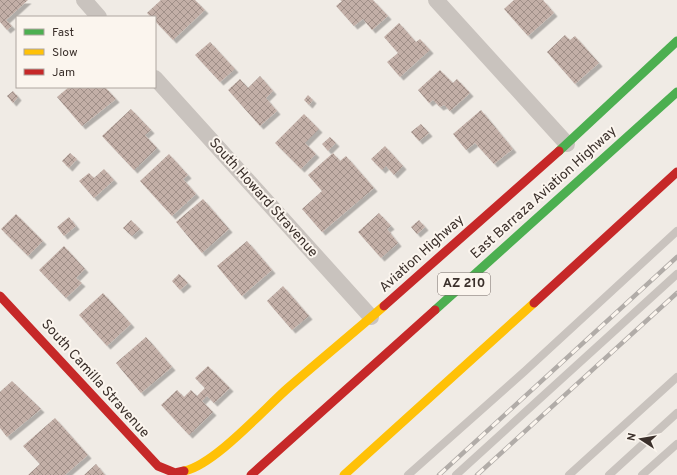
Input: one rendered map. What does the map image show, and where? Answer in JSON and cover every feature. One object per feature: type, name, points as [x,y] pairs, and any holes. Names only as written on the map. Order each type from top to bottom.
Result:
[{"type":"main road","name":"Aviation Highway","points":[[175,473],[194,469],[215,456],[288,388],[567,144],[677,41]]},
{"type":"main road","name":"East Barraza Aviation Highway","points":[[251,475],[677,92]]},
{"type":"main road","points":[[344,475],[677,172]]},
{"type":"main road","name":"South Camilla Stravenue","points":[[0,296],[143,451],[158,466],[175,473]]},
{"type":"street","points":[[84,0],[98,16]]},
{"type":"street","points":[[436,0],[567,144]]},
{"type":"street","name":"South Howard Stravenue","points":[[156,79],[371,317]]},
{"type":"lane","points":[[408,475],[525,371],[677,231]]},
{"type":"lane","points":[[456,475],[677,274]]},
{"type":"lane","points":[[569,475],[677,377]]},
{"type":"lane","points":[[609,475],[677,413]]},
{"type":"lane","points":[[642,475],[677,444]]},
{"type":"building","points":[[0,0],[28,0],[6,20],[12,26],[7,30],[0,22]]},
{"type":"building","points":[[161,0],[195,0],[205,10],[173,40],[156,22],[156,16],[150,16],[147,13]]},
{"type":"building","points":[[340,0],[373,0],[388,16],[372,30],[363,19],[354,26],[336,6],[342,1]]},
{"type":"building","points":[[514,0],[543,0],[554,13],[528,36],[504,9]]},
{"type":"building","points":[[399,23],[416,42],[420,39],[430,50],[400,77],[387,62],[398,53],[384,37]]},
{"type":"building","points":[[565,35],[570,40],[575,36],[599,63],[575,84],[547,52]]},
{"type":"building","points":[[210,42],[235,69],[220,82],[195,55]]},
{"type":"building","points":[[440,70],[453,83],[457,79],[470,93],[450,111],[444,105],[440,107],[433,100],[429,103],[418,90]]},
{"type":"building","points":[[260,76],[273,91],[266,98],[277,111],[260,126],[228,90],[240,79],[248,88]]},
{"type":"building","points":[[68,88],[106,88],[116,99],[82,126],[57,97]]},
{"type":"building","points":[[13,91],[18,97],[13,103],[7,96]]},
{"type":"building","points":[[308,95],[313,100],[309,105],[304,100]]},
{"type":"building","points":[[131,109],[151,130],[145,135],[157,148],[134,170],[102,136]]},
{"type":"building","points":[[481,110],[513,149],[494,164],[475,143],[466,150],[453,134]]},
{"type":"building","points":[[304,114],[319,129],[305,143],[316,154],[301,169],[275,143]]},
{"type":"building","points":[[421,124],[429,133],[419,141],[411,132]]},
{"type":"building","points":[[330,137],[336,143],[328,151],[322,144]]},
{"type":"building","points":[[385,146],[403,166],[394,175],[386,166],[382,170],[371,159]]},
{"type":"building","points":[[70,153],[77,159],[69,168],[62,161]]},
{"type":"building","points":[[333,153],[340,161],[346,156],[374,188],[322,232],[302,209],[322,191],[308,175]]},
{"type":"building","points":[[169,154],[188,175],[183,179],[196,194],[172,216],[140,181]]},
{"type":"building","points":[[104,169],[114,180],[94,198],[79,181],[89,173],[94,178]]},
{"type":"building","points":[[203,199],[229,229],[202,253],[176,222]]},
{"type":"building","points":[[379,213],[391,226],[387,229],[398,243],[381,258],[358,232]]},
{"type":"building","points":[[16,214],[43,241],[28,256],[1,229]]},
{"type":"building","points":[[69,217],[76,226],[64,236],[57,227]]},
{"type":"building","points":[[131,220],[140,229],[132,236],[123,228]]},
{"type":"building","points":[[419,220],[425,227],[417,234],[411,227]]},
{"type":"building","points":[[247,241],[272,270],[242,296],[217,266]]},
{"type":"building","points":[[64,246],[85,269],[76,278],[82,283],[66,298],[39,270]]},
{"type":"building","points":[[179,274],[188,283],[180,290],[172,281]]},
{"type":"building","points":[[283,286],[309,316],[292,330],[267,301]]},
{"type":"building","points":[[103,293],[131,324],[107,346],[79,315]]},
{"type":"building","points":[[146,337],[172,367],[141,393],[116,363]]},
{"type":"building","points":[[208,366],[230,388],[214,403],[207,396],[202,401],[213,412],[189,435],[161,405],[177,390],[184,397],[191,390],[197,396],[205,388],[195,378]]},
{"type":"building","points":[[12,381],[41,409],[7,437],[0,428],[0,392]]},
{"type":"building","points":[[55,418],[88,455],[65,475],[28,475],[40,464],[23,446]]},
{"type":"building","points":[[96,464],[105,475],[84,475]]},
{"type":"railway","points":[[439,475],[677,257]]},
{"type":"railway","points":[[477,475],[677,293]]},
{"type":"traffic: fast","points":[[559,151],[677,41]]},
{"type":"traffic: fast","points":[[435,310],[677,92]]},
{"type":"traffic: slow","points":[[344,475],[534,303]]},
{"type":"traffic: slow","points":[[184,471],[196,467],[209,459],[238,436],[288,388],[384,306]]},
{"type":"traffic: jam","points":[[384,306],[559,151]]},
{"type":"traffic: jam","points":[[534,303],[677,172]]},
{"type":"traffic: jam","points":[[0,296],[158,466],[175,473],[184,471]]},
{"type":"traffic: jam","points":[[251,475],[435,310]]}]
